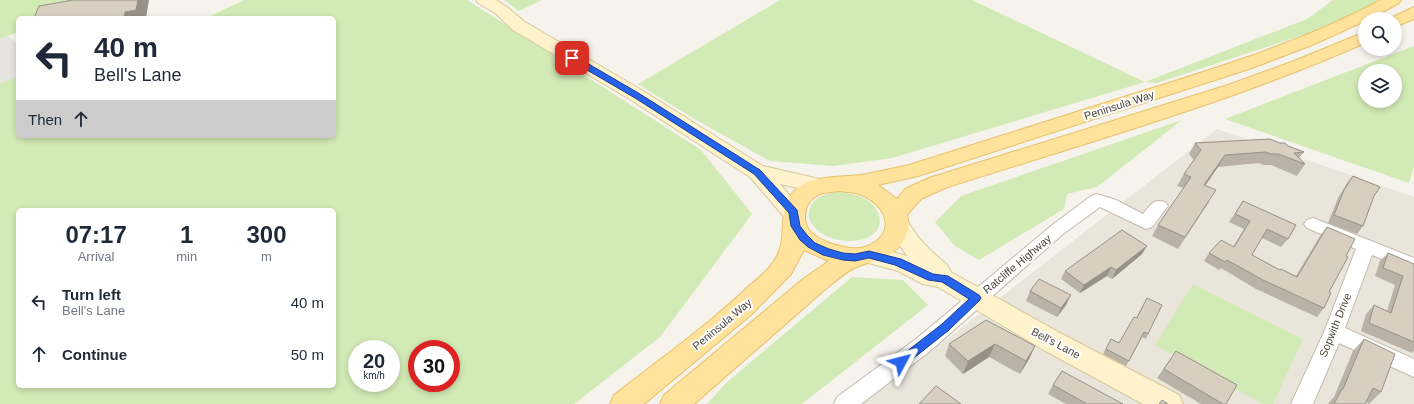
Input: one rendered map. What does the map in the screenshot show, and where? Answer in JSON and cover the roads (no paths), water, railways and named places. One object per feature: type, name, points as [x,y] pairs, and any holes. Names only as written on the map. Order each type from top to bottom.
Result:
[{"type":"main road","name":"Peninsula Way","points":[[829,185],[866,181],[911,171],[1196,81],[1265,58],[1330,31],[1393,0]]},
{"type":"main road","points":[[1402,18],[1414,12]]},
{"type":"main road","name":"Peninsula Way","points":[[897,219],[913,194],[937,183],[1235,89],[1300,65],[1358,40]]},
{"type":"main road","points":[[674,404],[812,286],[832,271],[862,256],[880,250],[888,244],[895,235],[897,219],[887,202],[876,194],[863,188],[829,185],[808,191],[800,199],[794,219],[804,238],[812,245],[826,252],[862,256]]},
{"type":"main road","name":"Peninsula Way","points":[[624,404],[743,307],[783,268],[792,250],[794,219]]},
{"type":"street","points":[[484,0],[501,10],[519,26],[638,96],[757,172],[794,219]]},
{"type":"street","points":[[757,172],[829,185]]},
{"type":"street","name":"Ratcliffe Highway","points":[[845,404],[923,345],[1057,230],[1097,200],[1110,204],[1146,223],[1159,206]]},
{"type":"street","name":"Bell's Lane","points":[[897,219],[910,245],[921,257],[941,273],[944,279]]},
{"type":"street","points":[[1313,224],[1414,265]]},
{"type":"street","name":"Sopwith Drive","points":[[1302,404],[1334,332],[1366,246]]},
{"type":"street","name":"Bell's Lane","points":[[862,256],[904,264],[932,277],[944,279],[1050,341],[1169,404]]},
{"type":"street","points":[[1334,332],[1414,368]]}]
